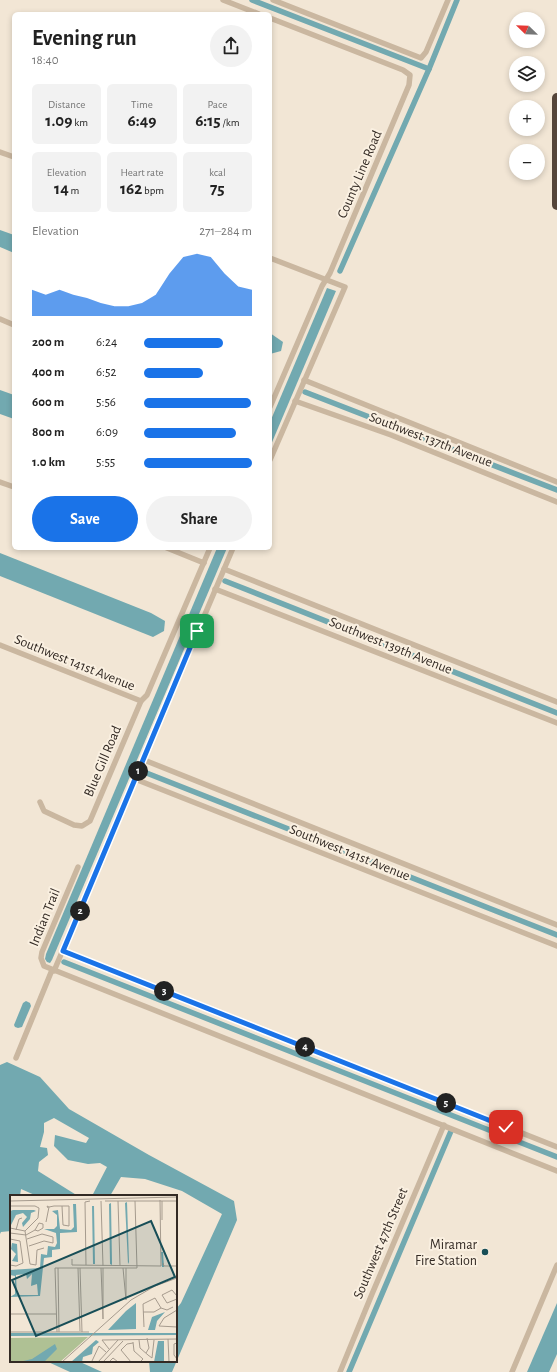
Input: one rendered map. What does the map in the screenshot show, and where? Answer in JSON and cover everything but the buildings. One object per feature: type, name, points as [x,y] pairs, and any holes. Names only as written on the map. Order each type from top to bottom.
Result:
[{"type":"highway","points":[[557,98],[557,205]]},
{"type":"street","points":[[223,0],[254,12]]},
{"type":"street","points":[[272,0],[421,58],[426,52],[448,0]]},
{"type":"street","name":"County Line Road","points":[[272,19],[403,70],[410,75],[409,85],[330,273],[325,280],[272,402]]},
{"type":"street","points":[[0,152],[12,156]]},
{"type":"street","points":[[272,259],[345,287],[272,455]]},
{"type":"street","points":[[0,319],[12,324]]},
{"type":"street","name":"Southwest 137th Avenue","points":[[304,380],[557,482]]},
{"type":"street","name":"Southwest 137th Avenue","points":[[295,401],[391,435],[557,502]]},
{"type":"street","points":[[0,482],[12,487]]},
{"type":"street","points":[[172,550],[204,563]]},
{"type":"street","name":"Blue Gill Road","points":[[40,802],[44,811],[74,825],[82,826],[90,821],[140,701],[147,696],[209,550]]},
{"type":"street","points":[[16,1058],[53,970],[63,951],[232,550]]},
{"type":"street","name":"Southwest 139th Avenue","points":[[224,568],[557,702]]},
{"type":"street","name":"Southwest 139th Avenue","points":[[215,588],[557,723]]},
{"type":"street","name":"Southwest 141st Avenue","points":[[0,645],[140,701]]},
{"type":"street","name":"Southwest 141st Avenue","points":[[144,760],[557,925]]},
{"type":"street","name":"Southwest 141st Avenue","points":[[135,780],[557,946]]},
{"type":"street","name":"Indian Trail","points":[[53,970],[44,966],[41,958],[42,952],[78,867]]},
{"type":"street","points":[[63,951],[557,1147]]},
{"type":"street","points":[[53,970],[557,1171]]},
{"type":"street","name":"Southwest 47th Street","points":[[340,1372],[444,1125]]},
{"type":"street","points":[[512,1372],[557,1265]]},
{"type":"water","points":[[0,230],[12,234],[12,252],[0,247]]},
{"type":"water","points":[[327,288],[336,291],[272,442],[272,417]]},
{"type":"water","points":[[272,334],[283,342],[281,351],[272,353]]},
{"type":"water","points":[[0,390],[12,394],[12,418],[0,414]]},
{"type":"water","points":[[216,550],[226,550],[50,963],[45,959]]},
{"type":"water","points":[[0,553],[151,613],[165,621],[164,631],[153,637],[0,576]]},
{"type":"water","points":[[26,1001],[30,1003],[31,1006],[22,1027],[15,1027],[14,1025],[23,1003]]},
{"type":"water","points":[[7,1062],[40,1077],[69,1109],[149,1155],[234,1201],[237,1220],[177,1360],[177,1308],[181,1303],[222,1214],[182,1191],[145,1179],[121,1177],[111,1195],[93,1195],[107,1167],[100,1163],[88,1164],[68,1160],[54,1146],[55,1135],[86,1143],[89,1138],[54,1118],[44,1123],[44,1132],[40,1147],[47,1148],[48,1155],[39,1162],[38,1171],[76,1195],[35,1195],[21,1189],[20,1195],[10,1195],[10,1231],[1,1232],[0,1234],[0,1065]]},
{"type":"water","points":[[557,1303],[557,1354],[549,1372],[527,1372]]},
{"type":"water","points":[[48,1362],[80,1362],[102,1372],[70,1372]]},
{"type":"water","points":[[149,1362],[176,1362],[172,1372],[150,1372]]},
{"type":"waterway","points":[[252,0],[429,69]]},
{"type":"waterway","points":[[340,271],[429,69],[457,0]]},
{"type":"waterway","points":[[305,392],[557,490]]},
{"type":"waterway","points":[[225,581],[557,713]]},
{"type":"waterway","points":[[144,772],[557,935]]},
{"type":"waterway","points":[[64,962],[557,1157]]},
{"type":"waterway","points":[[349,1372],[451,1131]]},
{"type":"place","name":"Miramar Fire Station","points":[[485,1252]]},
{"type":"route","points":[[197,631],[63,951],[506,1127]]}]
